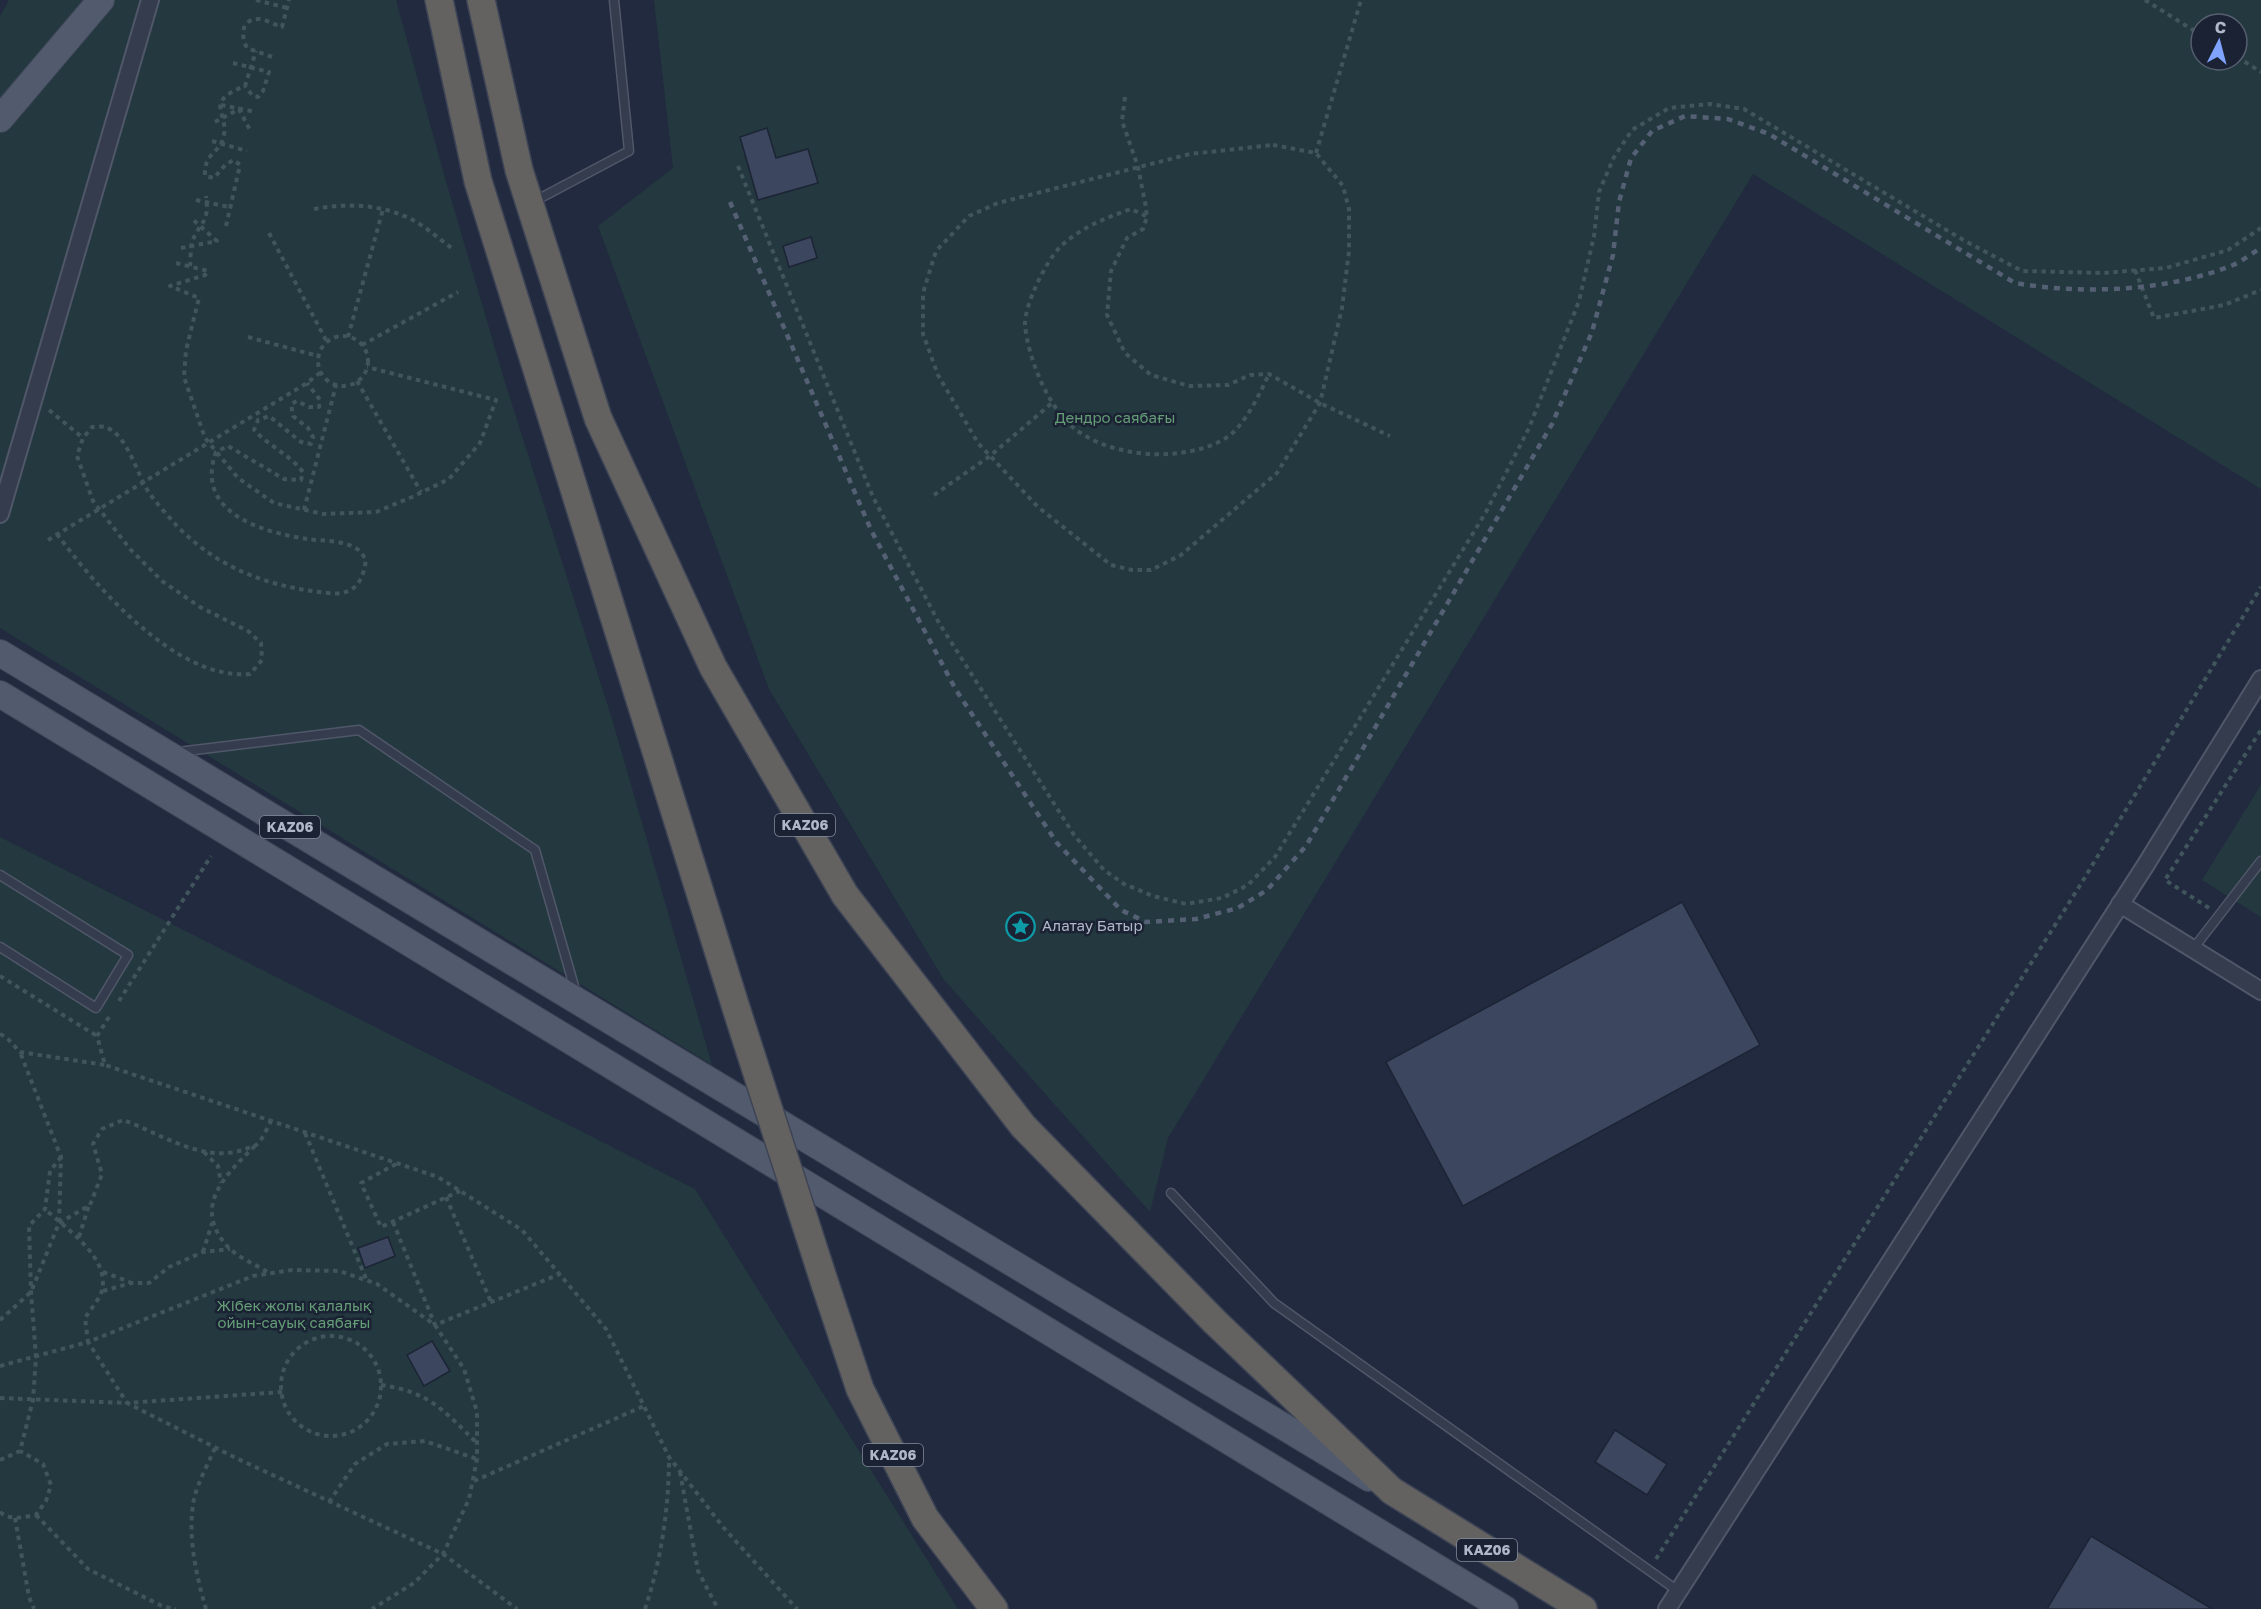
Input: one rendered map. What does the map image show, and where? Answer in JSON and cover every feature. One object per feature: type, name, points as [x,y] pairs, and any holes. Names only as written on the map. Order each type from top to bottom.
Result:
[{"type":"highway","name":"KАZ06","points":[[439,0],[478,181],[737,1011],[860,1389],[925,1518],[994,1609]]},
{"type":"highway","name":"KАZ06","points":[[481,0],[519,170],[598,418],[713,667],[845,894],[1023,1126],[1215,1322],[1392,1491],[1583,1609]]},
{"type":"main road","points":[[0,119],[101,0]]},
{"type":"main road","name":"KАZ06","points":[[0,653],[1392,1491]]},
{"type":"main road","name":"KАZ06","points":[[0,694],[1505,1609]]},
{"type":"main road","points":[[199,814],[218,783]]},
{"type":"street","points":[[0,514],[150,0]]},
{"type":"street","points":[[1667,1609],[2120,904],[2261,679]]},
{"type":"street","points":[[2120,904],[2261,991]]},
{"type":"lane","points":[[530,204],[629,151],[614,0]]},
{"type":"lane","points":[[169,753],[359,730],[535,850],[579,1002]]},
{"type":"lane","points":[[2193,949],[2261,861]]},
{"type":"lane","points":[[0,875],[128,955],[96,1008],[0,947]]},
{"type":"lane","points":[[1171,1193],[1274,1303],[1678,1591]]},
{"type":"path","points":[[256,0],[287,9]]},
{"type":"path","points":[[272,57],[247,48],[241,38],[242,30],[250,22],[258,19],[282,27],[289,0]]},
{"type":"path","points":[[1316,153],[1361,0]]},
{"type":"path","points":[[2145,0],[2189,28]]},
{"type":"path","points":[[245,86],[256,51]]},
{"type":"path","points":[[233,63],[269,72],[263,91],[258,97],[253,96],[245,86]]},
{"type":"path","points":[[226,226],[240,165],[234,160],[226,164],[219,175],[214,178],[205,176],[208,158],[221,144],[224,137],[222,100],[230,92],[245,86]]},
{"type":"path","points":[[1125,97],[1122,121],[1138,167],[1147,217],[1143,229],[1127,238],[1112,271],[1107,315],[1125,353],[1150,375],[1189,386],[1228,385],[1250,375],[1269,374],[1320,403],[1390,436]]},
{"type":"path","points":[[738,166],[873,497],[939,623],[1074,835],[1104,870],[1124,884],[1152,896],[1186,904],[1222,898],[1248,885],[1275,857],[1486,512],[1529,428],[1579,301],[1594,236],[1599,192],[1614,157],[1632,130],[1669,108],[1710,104],[1744,109],[1965,241],[2022,271],[2103,273],[2166,268],[2228,250],[2261,228]]},
{"type":"path","points":[[221,105],[256,112]]},
{"type":"path","points":[[215,122],[239,109]]},
{"type":"path","points":[[239,109],[250,130]]},
{"type":"path","points":[[212,141],[248,151]]},
{"type":"path","points":[[1273,145],[1316,153],[1343,186],[1349,210],[1349,251],[1342,309],[1320,403],[1277,473],[1181,555],[1151,570],[1132,570],[1111,564],[1038,507],[978,443],[938,375],[923,334],[923,293],[936,251],[969,216],[998,203],[1190,154],[1273,145]]},
{"type":"path","points":[[190,267],[192,246],[208,210],[206,196]]},
{"type":"path","points":[[196,200],[230,207]]},
{"type":"path","points":[[314,209],[338,205],[382,209],[412,219],[453,249]]},
{"type":"path","points":[[348,337],[382,209]]},
{"type":"path","points":[[1147,217],[1131,209],[1096,221],[1059,248],[1035,286],[1025,323],[1034,367],[1052,403],[1077,432],[1109,447],[1157,455],[1196,451],[1231,434],[1256,402],[1269,374]]},
{"type":"path","points":[[182,248],[217,242],[191,218]]},
{"type":"path","points":[[269,233],[327,342]]},
{"type":"path","points":[[176,263],[208,270],[205,275],[170,286],[199,298],[186,350],[184,377],[205,438],[238,478],[274,503],[323,514],[376,512],[449,479],[480,443],[496,400],[367,367]]},
{"type":"path","points":[[2135,270],[2154,318],[2224,305],[2261,290]]},
{"type":"path","points":[[362,345],[458,292]]},
{"type":"path","points":[[341,336],[348,337],[362,345],[366,352],[367,367],[357,381],[350,385],[336,385],[326,379],[321,372],[318,356],[327,342],[341,336]]},
{"type":"path","points":[[248,337],[318,356]]},
{"type":"path","points":[[48,540],[307,383],[321,372]]},
{"type":"path","points":[[357,381],[422,492]]},
{"type":"path","points":[[216,452],[228,446],[284,479],[301,480],[303,472],[294,460],[254,430],[258,420],[268,416],[301,442],[311,444],[313,437],[309,428],[293,416],[291,404],[297,400],[309,406],[319,407],[320,400],[307,383]]},
{"type":"path","points":[[304,510],[336,385]]},
{"type":"path","points":[[34,398],[83,438]]},
{"type":"path","points":[[934,495],[990,456],[1052,403]]},
{"type":"path","points":[[57,534],[83,569],[120,609],[163,643],[206,669],[234,675],[250,674],[262,660],[261,643],[248,631],[200,607],[162,581],[130,549],[93,501],[77,456],[83,438],[92,427],[106,427],[123,441],[149,493],[177,526],[212,555],[258,580],[300,590],[337,594],[354,588],[364,576],[366,559],[359,549],[343,544],[273,533],[242,520],[221,504],[210,479],[216,452]]},
{"type":"path","points":[[1649,1570],[2079,887],[2261,587]]},
{"type":"path","points":[[2220,915],[2165,880],[2261,730]]},
{"type":"path","points":[[116,1006],[212,856]]},
{"type":"path","points":[[0,976],[97,1036],[105,1065]]},
{"type":"path","points":[[97,1036],[110,1016]]},
{"type":"path","points":[[0,1034],[20,1052],[61,1157],[59,1223],[31,1292],[0,1320]]},
{"type":"path","points":[[20,1052],[105,1065],[438,1177],[522,1230],[606,1329],[669,1457],[723,1527],[796,1609]]},
{"type":"path","points":[[80,1237],[102,1174],[93,1144],[102,1129],[123,1120],[148,1129],[177,1144],[203,1151],[232,1153],[257,1145]]},
{"type":"path","points":[[202,1252],[212,1223],[213,1201],[221,1183],[229,1171],[257,1145],[271,1121]]},
{"type":"path","points":[[304,1132],[367,1281]]},
{"type":"path","points":[[203,1151],[218,1166],[221,1183]]},
{"type":"path","points":[[20,1451],[33,1400],[36,1357],[29,1226],[45,1209],[50,1171],[61,1157]]},
{"type":"path","points":[[396,1163],[361,1183],[381,1227],[460,1191]]},
{"type":"path","points":[[446,1197],[491,1302]]},
{"type":"path","points":[[59,1223],[90,1205]]},
{"type":"path","points":[[45,1209],[59,1223],[80,1237],[103,1272],[131,1283]]},
{"type":"path","points":[[372,1609],[414,1583],[443,1554],[469,1499],[477,1459],[477,1412],[464,1369],[435,1325],[393,1221]]},
{"type":"path","points":[[212,1223],[230,1249],[269,1273]]},
{"type":"path","points":[[102,1291],[131,1283],[149,1283],[169,1267],[202,1252],[230,1249]]},
{"type":"path","points":[[0,1366],[88,1342],[253,1276],[292,1270],[339,1271],[377,1284],[435,1325]]},
{"type":"path","points":[[103,1272],[102,1291],[85,1318],[88,1342],[127,1403],[215,1448],[443,1554],[517,1609]]},
{"type":"path","points":[[435,1325],[560,1274]]},
{"type":"path","points":[[324,1337],[348,1339],[368,1352],[378,1367],[381,1385],[378,1403],[369,1419],[355,1430],[338,1436],[326,1436],[303,1428],[287,1410],[282,1392],[282,1375],[293,1354],[302,1346],[324,1337]]},
{"type":"path","points":[[381,1385],[404,1388],[436,1404],[477,1443]]},
{"type":"path","points":[[0,1398],[127,1403],[282,1392]]},
{"type":"path","points":[[473,1481],[644,1406]]},
{"type":"path","points":[[329,1502],[355,1464],[387,1444],[425,1440],[477,1459]]},
{"type":"path","points":[[206,1609],[197,1579],[192,1522],[194,1498],[215,1448]]},
{"type":"path","points":[[0,1460],[20,1451]]},
{"type":"path","points":[[0,1512],[15,1518],[36,1515],[46,1502],[51,1485],[43,1464],[20,1451]]},
{"type":"path","points":[[645,1609],[656,1575],[669,1485],[669,1457]]},
{"type":"path","points":[[680,1471],[698,1571],[718,1609]]},
{"type":"path","points":[[36,1515],[88,1569],[164,1607],[176,1609]]},
{"type":"path","points":[[15,1518],[29,1597],[34,1609]]},
{"type":"green space","points":[[9,0],[396,0],[504,379],[612,719],[712,1065],[0,628],[0,16]]},
{"type":"green space","name":"Дендро саябағы","points":[[654,0],[2261,0],[2261,489],[1753,174],[1168,1138],[1150,1212],[944,980],[769,689],[598,226],[673,168]]},
{"type":"green space","points":[[2261,785],[2261,917],[2202,880]]},
{"type":"green space","name":"Жібек жолы қалалық ойын-сауық саябағы","points":[[0,837],[695,1189],[958,1609],[0,1609]]},
{"type":"building","points":[[767,128],[776,158],[808,149],[818,183],[758,200],[740,137]]},
{"type":"building","points":[[811,237],[817,258],[789,267],[783,246]]},
{"type":"building","points":[[1682,902],[1760,1045],[1463,1206],[1386,1062]]},
{"type":"building","points":[[388,1237],[395,1256],[365,1268],[358,1248]]},
{"type":"building","points":[[432,1341],[450,1371],[424,1386],[407,1355]]},
{"type":"building","points":[[1615,1430],[1667,1464],[1647,1495],[1595,1462]]},
{"type":"building","points":[[2091,1536],[2212,1609],[2047,1609]]},
{"type":"railway","points":[[730,202],[871,530],[956,690],[1057,843],[1121,910],[1146,922],[1196,919],[1238,908],[1267,890],[1306,846],[1552,424],[1592,332],[1613,255],[1619,202],[1631,158],[1652,131],[1685,116],[1728,119],[1769,134],[2015,283],[2069,289],[2154,285],[2208,274],[2237,263],[2261,248]]},
{"type":"place","name":"Алатау Батыр","points":[[1021,926]]}]
